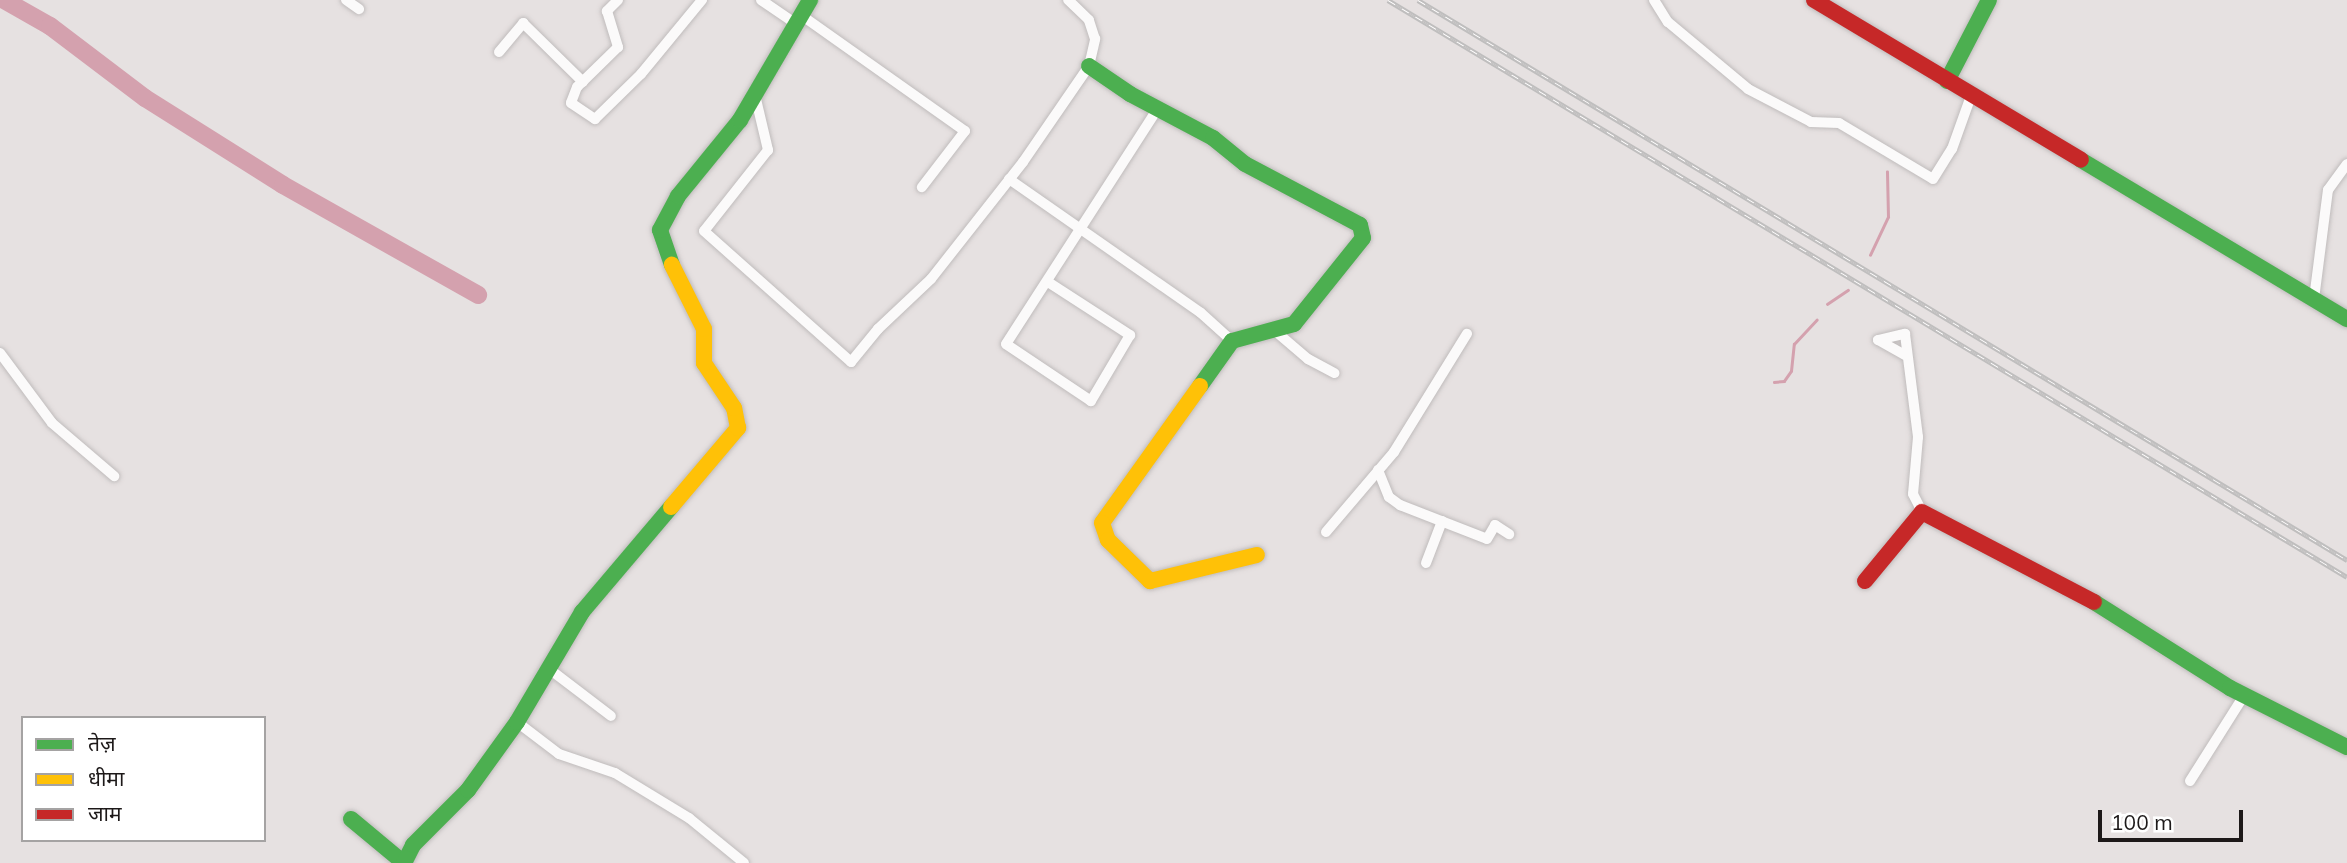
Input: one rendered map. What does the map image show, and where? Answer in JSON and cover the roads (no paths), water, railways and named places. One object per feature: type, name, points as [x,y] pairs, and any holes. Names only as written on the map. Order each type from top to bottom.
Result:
[{"type":"street","points":[[346,0],[359,9]]},
{"type":"street","points":[[618,0],[607,11],[618,47],[583,82],[571,103],[595,119],[641,74],[702,0]]},
{"type":"street","points":[[761,0],[798,20],[965,131],[922,187]]},
{"type":"street","points":[[351,819],[404,863],[413,845],[468,790],[517,722],[582,612],[738,428],[734,408],[704,363],[704,329],[663,248],[660,230],[678,196],[740,120],[810,0]]},
{"type":"street","points":[[755,95],[768,150],[705,231],[851,362],[878,329],[931,279],[1009,179],[1089,66],[1095,39],[1089,20],[1068,0]]},
{"type":"street","points":[[1654,0],[1668,22],[1748,89],[1811,122],[1839,123],[1933,179],[1952,149],[1971,96]]},
{"type":"street","points":[[1814,0],[2347,319]]},
{"type":"street","points":[[1947,82],[1989,0]]},
{"type":"street","points":[[499,52],[523,23],[583,82]]},
{"type":"street","points":[[1089,66],[1213,138],[1245,164],[1360,225],[1363,238],[1313,306],[1294,324],[1232,341],[1102,523],[1108,540],[1150,581],[1257,555]]},
{"type":"street","points":[[1048,282],[1130,335],[1091,401],[1006,344],[1158,108]]},
{"type":"street","points":[[2314,299],[2328,190],[2347,164]]},
{"type":"street","points":[[1009,179],[1201,313],[1232,341]]},
{"type":"street","points":[[1274,330],[1308,359],[1334,373]]},
{"type":"street","points":[[1326,532],[1378,470],[1467,334]]},
{"type":"street","points":[[0,354],[52,423],[114,476]]},
{"type":"street","points":[[1905,355],[1914,383],[1917,437],[1913,494],[1922,512],[2109,610],[2245,694],[2347,747]]},
{"type":"street","points":[[1378,470],[1389,497],[1487,539],[1495,525],[1509,534]]},
{"type":"street","points":[[1865,581],[1922,512]]},
{"type":"street","points":[[1426,563],[1442,521]]},
{"type":"street","points":[[548,668],[611,716]]},
{"type":"street","points":[[2190,781],[2245,694]]},
{"type":"street","points":[[517,722],[559,754],[615,773],[689,818],[744,863]]},
{"type":"waterway","points":[[4,0],[50,26],[145,98],[283,185],[478,295]]},
{"type":"waterway","points":[[1870,255],[1888,217],[1887,172]]},
{"type":"waterway","points":[[1827,304],[1848,290]]},
{"type":"waterway","points":[[1774,382],[1784,381],[1791,371],[1794,344],[1816,320]]},
{"type":"railway","points":[[1388,0],[2347,577]]},
{"type":"railway","points":[[1418,0],[2347,560]]}]
